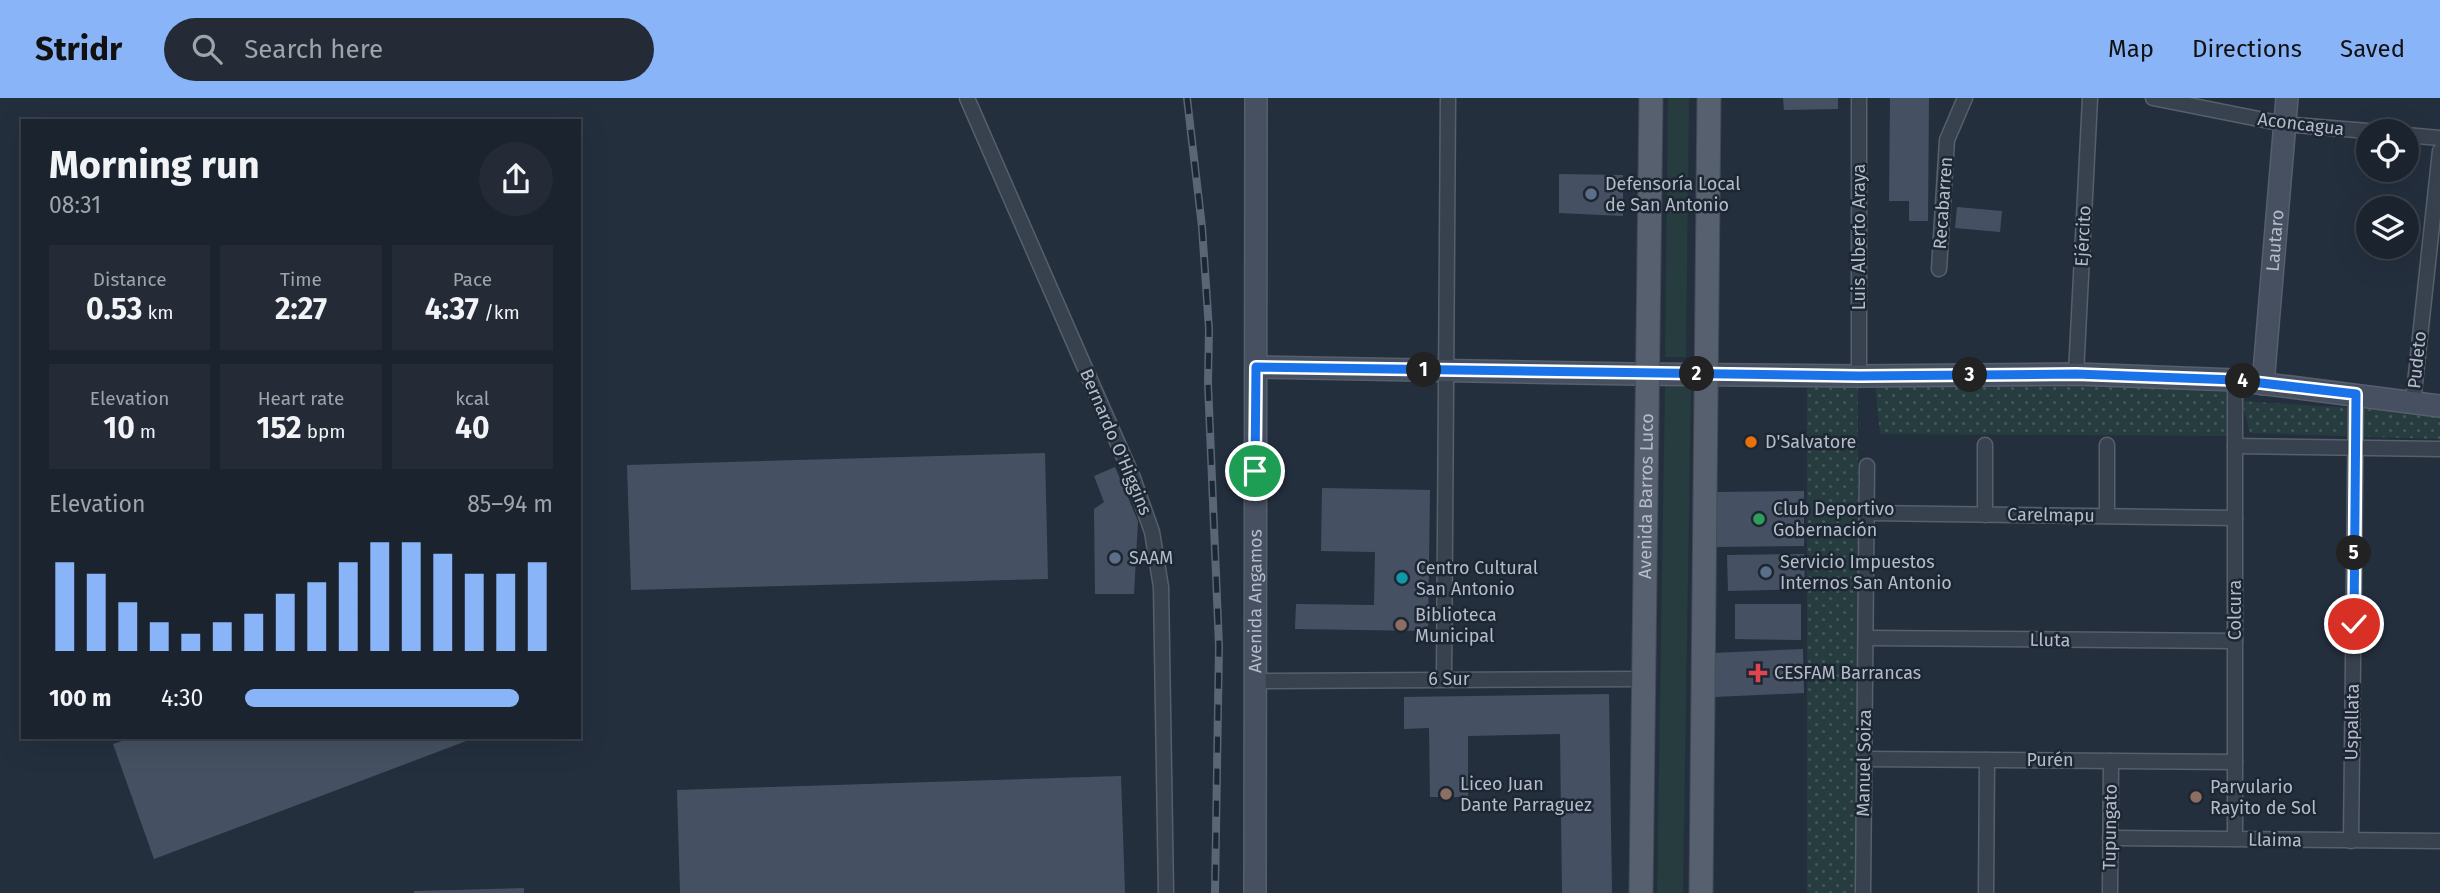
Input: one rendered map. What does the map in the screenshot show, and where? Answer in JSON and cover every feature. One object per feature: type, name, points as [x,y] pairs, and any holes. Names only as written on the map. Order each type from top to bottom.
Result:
[{"type":"main road","name":"Avenida Barros Luco","points":[[1641,893],[1651,98]]},
{"type":"main road","points":[[1701,893],[1709,98]]},
{"type":"street","name":"Bernardo O'Higgins","points":[[967,98],[1133,478],[1152,532],[1161,587],[1166,893]]},
{"type":"street","name":"Avenida Angamos","points":[[1255,893],[1256,98]]},
{"type":"street","points":[[1444,679],[1448,98]]},
{"type":"street","name":"Luis Alberto Araya","points":[[1859,98],[1859,376]]},
{"type":"street","name":"Recabarren","points":[[1938,269],[1947,140],[1965,98]]},
{"type":"street","name":"Ejército","points":[[2076,374],[2090,98]]},
{"type":"street","name":"Aconcagua","points":[[2152,98],[2284,124],[2356,130]]},
{"type":"street","name":"Lautaro","points":[[2263,384],[2287,98]]},
{"type":"street","points":[[2419,136],[2440,138]]},
{"type":"street","name":"Pudeto","points":[[2413,402],[2440,151]]},
{"type":"street","points":[[1256,367],[1859,376],[2076,374],[2235,380],[2440,406]]},
{"type":"street","name":"Colcura","points":[[2235,380],[2235,839]]},
{"type":"street","name":"Uspallata","points":[[2351,841],[2356,394]]},
{"type":"street","points":[[1985,445],[1985,515]]},
{"type":"street","points":[[2107,445],[2107,516]]},
{"type":"street","points":[[2235,446],[2440,449]]},
{"type":"street","name":"Manuel Soiza","points":[[1863,893],[1867,466]]},
{"type":"street","name":"Carelmapu","points":[[1867,513],[2235,518]]},
{"type":"street","name":"Lluta","points":[[1866,638],[2235,641]]},
{"type":"street","name":"6 Sur","points":[[1255,681],[1644,679]]},
{"type":"street","name":"Purén","points":[[1864,759],[2235,762]]},
{"type":"street","points":[[1986,893],[1987,760]]},
{"type":"street","name":"Tupungato","points":[[2110,893],[2111,761]]},
{"type":"street","name":"Llaima","points":[[2110,838],[2440,841]]},
{"type":"green space","points":[[1668,98],[1689,98],[1686,357],[1665,357]]},
{"type":"green space","points":[[1858,383],[1857,893],[1807,893],[1807,386]]},
{"type":"green space","points":[[2096,383],[2227,392],[2228,436],[1880,434],[1875,384]]},
{"type":"green space","points":[[1665,386],[1691,386],[1683,893],[1657,893]]},
{"type":"green space","points":[[2242,401],[2399,411],[2440,418],[2440,439],[2250,433]]},
{"type":"building","points":[[1783,98],[1838,98],[1838,109],[1784,110]]},
{"type":"building","points":[[1890,98],[1929,98],[1928,221],[1909,221],[1909,201],[1889,201]]},
{"type":"building","name":"Defensoría Local de San Antonio","points":[[1559,174],[1623,175],[1623,216],[1559,213]]},
{"type":"building","points":[[1957,207],[2002,211],[2000,232],[1955,228]]},
{"type":"building","points":[[1045,453],[1048,579],[631,590],[627,465]]},
{"type":"building","name":"SAAM","points":[[1115,467],[1138,521],[1134,594],[1095,594],[1094,509],[1104,502],[1094,476]]},
{"type":"building","name":"Centro Cultural San Antonio","points":[[1322,488],[1430,490],[1428,631],[1295,629],[1296,604],[1374,605],[1375,552],[1321,551]]},
{"type":"building","name":"Club Deportivo Gobernación","points":[[1804,491],[1804,546],[1714,547],[1716,492]]},
{"type":"building","name":"Servicio Impuestos Internos San Antonio","points":[[1804,554],[1805,589],[1728,591],[1727,555]]},
{"type":"building","points":[[1735,604],[1801,604],[1801,640],[1735,639]]},
{"type":"building","name":"CESFAM Barrancas","points":[[1803,649],[1804,693],[1714,697],[1713,653]]},
{"type":"building","points":[[1609,694],[1612,893],[1562,893],[1560,734],[1468,736],[1468,797],[1430,797],[1429,728],[1404,729],[1404,697]]},
{"type":"building","points":[[128,739],[472,739],[154,859],[113,744]]},
{"type":"building","points":[[1121,776],[1125,893],[680,893],[677,790]]},
{"type":"building","points":[[524,888],[524,893],[414,893],[414,891]]},
{"type":"railway","points":[[1187,98],[1202,227],[1209,329],[1208,383],[1219,646],[1215,893]]},
{"type":"place","name":"Defensoría Local de San Antonio","points":[[1591,194]]},
{"type":"place","name":"D'Salvatore","points":[[1751,442]]},
{"type":"place","name":"Club Deportivo Gobernación","points":[[1759,519]]},
{"type":"place","name":"SAAM","points":[[1115,558]]},
{"type":"place","name":"Servicio Impuestos Internos San Antonio","points":[[1766,572]]},
{"type":"place","name":"Centro Cultural San Antonio","points":[[1402,578]]},
{"type":"place","name":"Biblioteca Municipal","points":[[1401,625]]},
{"type":"place","name":"CESFAM Barrancas","points":[[1758,673]]},
{"type":"place","name":"Liceo Juan Dante Parraguez","points":[[1446,794]]},
{"type":"place","name":"Parvulario Rayito de Sol","points":[[2196,797]]},
{"type":"route","points":[[1255,471],[1256,367],[1859,376],[2076,374],[2235,380],[2356,394],[2354,624]]}]
